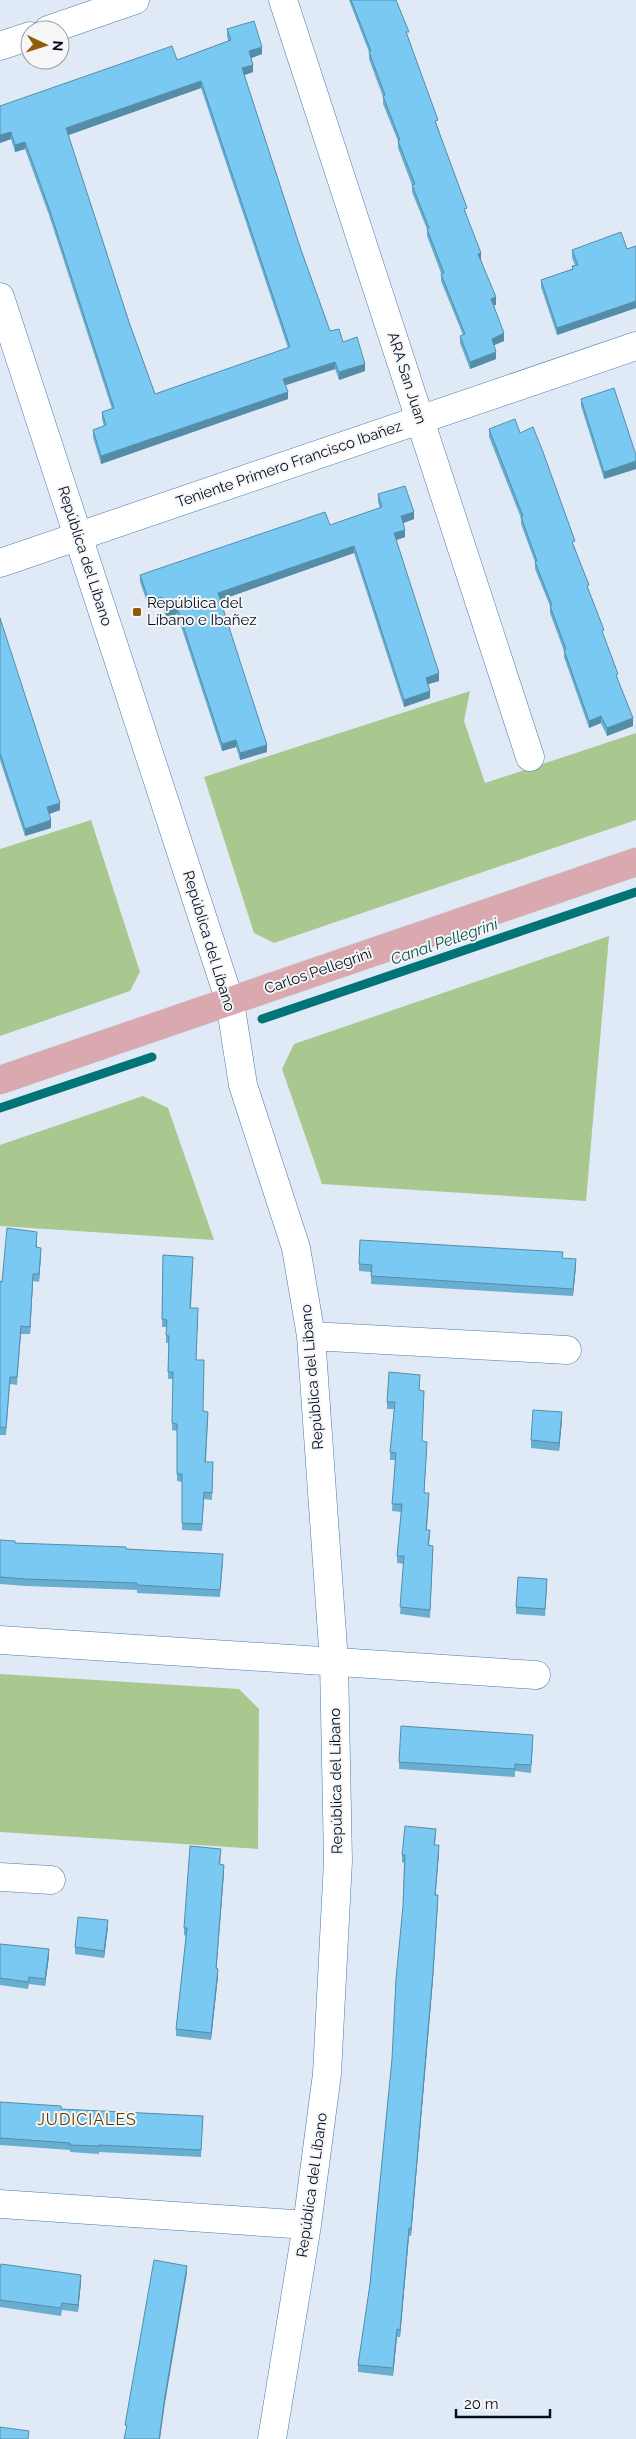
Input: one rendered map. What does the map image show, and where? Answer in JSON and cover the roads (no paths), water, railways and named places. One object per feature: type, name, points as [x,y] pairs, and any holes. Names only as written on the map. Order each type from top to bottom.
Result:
[{"type":"main road","name":"Carlos Pellegrini","points":[[0,1080],[636,862]]},
{"type":"street","points":[[70,22],[135,0]]},
{"type":"street","name":"ARA San Juan","points":[[284,0],[530,757]]},
{"type":"street","points":[[0,46],[20,39]]},
{"type":"street","name":"República del Líbano","points":[[0,297],[230,1002],[243,1085],[296,1248],[311,1336],[334,1662],[338,1861],[327,2074],[308,2225],[272,2439]]},
{"type":"street","name":"Teniente Primero Francisco Ibañez","points":[[0,563],[636,346]]},
{"type":"street","points":[[311,1336],[567,1350]]},
{"type":"street","points":[[0,1640],[536,1675]]},
{"type":"street","points":[[0,1877],[50,1880]]},
{"type":"street","points":[[0,2204],[308,2225]]},
{"type":"waterway","name":"Canal Pellegrini","points":[[262,1019],[636,892]]},
{"type":"waterway","name":"Canal Pellegrini","points":[[0,1108],[152,1057]]},
{"type":"place","name":"República del Líbano e Ibañez","points":[[137,612]]},
{"type":"district","name":"JUDICIALES","points":[[87,2119]]}]
